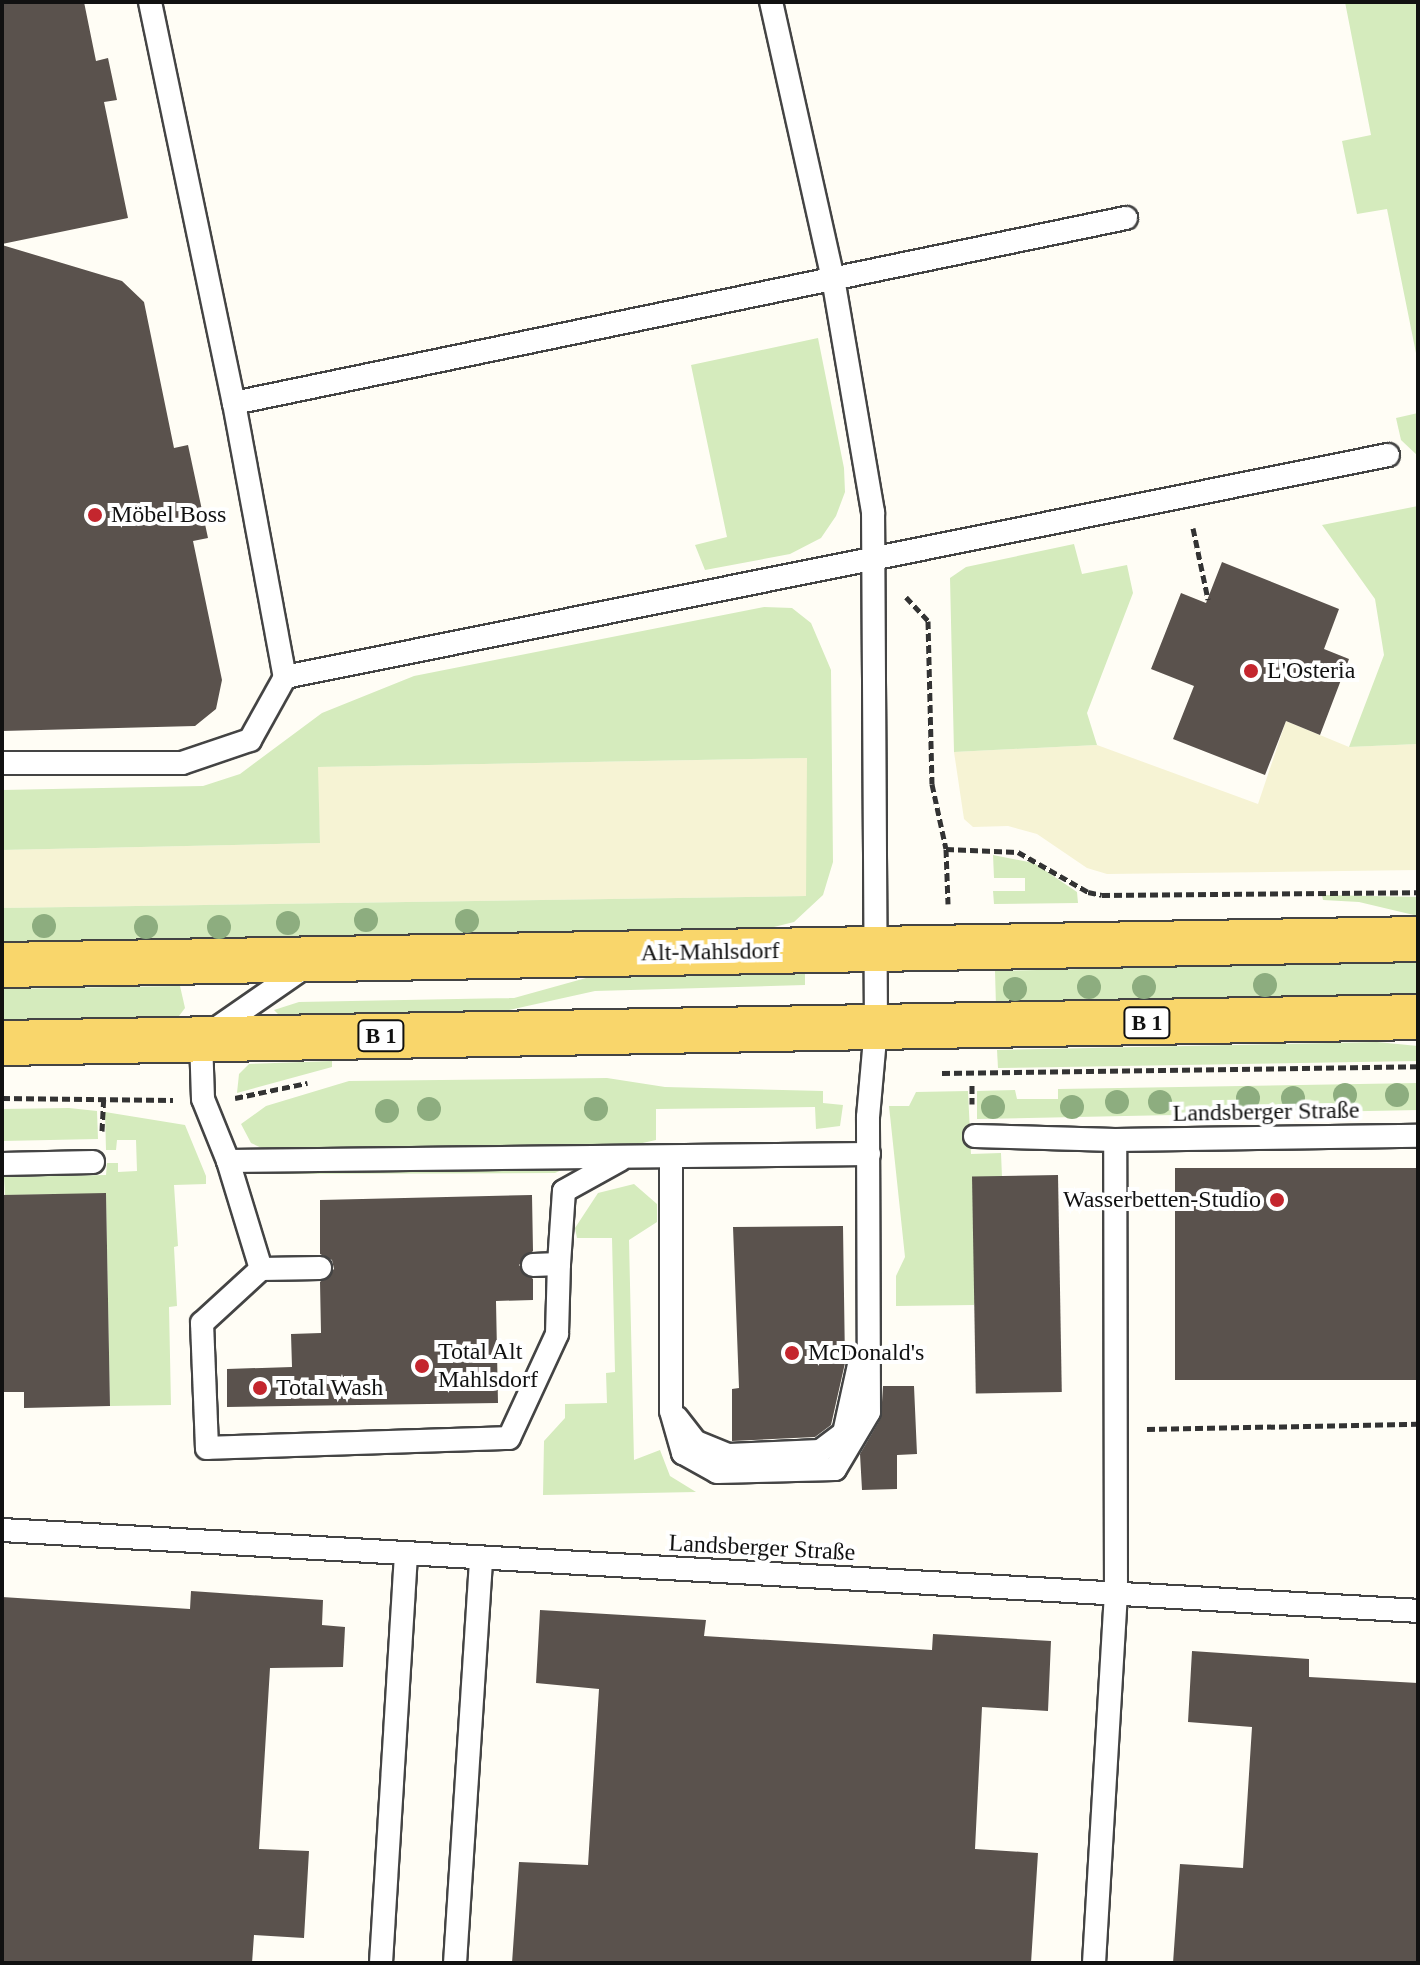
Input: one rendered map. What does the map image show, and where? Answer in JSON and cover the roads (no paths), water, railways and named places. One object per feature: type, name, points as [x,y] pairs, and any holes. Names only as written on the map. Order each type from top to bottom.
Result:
[{"type":"main road","name":"Alt-Mahlsdorf","points":[[2,965],[1418,939]]},
{"type":"main road","name":"B 1","points":[[2,1043],[1418,1017]]},
{"type":"lane","points":[[2,763],[182,763],[250,740],[285,677],[234,403],[150,2]]},
{"type":"lane","points":[[671,1158],[671,1411],[683,1453],[717,1472],[835,1469],[869,1412],[869,1154],[876,1027],[873,512],[833,279],[771,2]]},
{"type":"lane","points":[[234,403],[1126,218]]},
{"type":"lane","points":[[285,677],[1388,455]]},
{"type":"lane","points":[[261,1269],[228,1161],[203,1099],[201,1039],[317,960]]},
{"type":"lane","name":"Landsberger Straße","points":[[975,1136],[1115,1140],[1418,1136]]},
{"type":"lane","points":[[1094,1963],[1116,1594],[1115,1140]]},
{"type":"lane","points":[[228,1161],[869,1154]]},
{"type":"lane","points":[[320,1268],[261,1269],[202,1323],[207,1448],[509,1438],[557,1334],[564,1191],[624,1158]]},
{"type":"lane","points":[[2,1164],[93,1162]]},
{"type":"lane","points":[[533,1265],[559,1264]]},
{"type":"lane","name":"Landsberger Straße","points":[[2,1530],[1418,1611]]},
{"type":"lane","points":[[381,1963],[406,1554]]},
{"type":"lane","points":[[455,1963],[481,1558]]},
{"type":"place","name":"Möbel Boss","points":[[95,515]]},
{"type":"place","name":"L'Osteria","points":[[1251,671]]},
{"type":"place","name":"Wasserbetten-Studio","points":[[1277,1200]]},
{"type":"place","name":"McDonald's","points":[[792,1353]]},
{"type":"place","name":"Total Alt Mahlsdorf","points":[[422,1366]]},
{"type":"place","name":"Total Wash","points":[[260,1388]]}]
